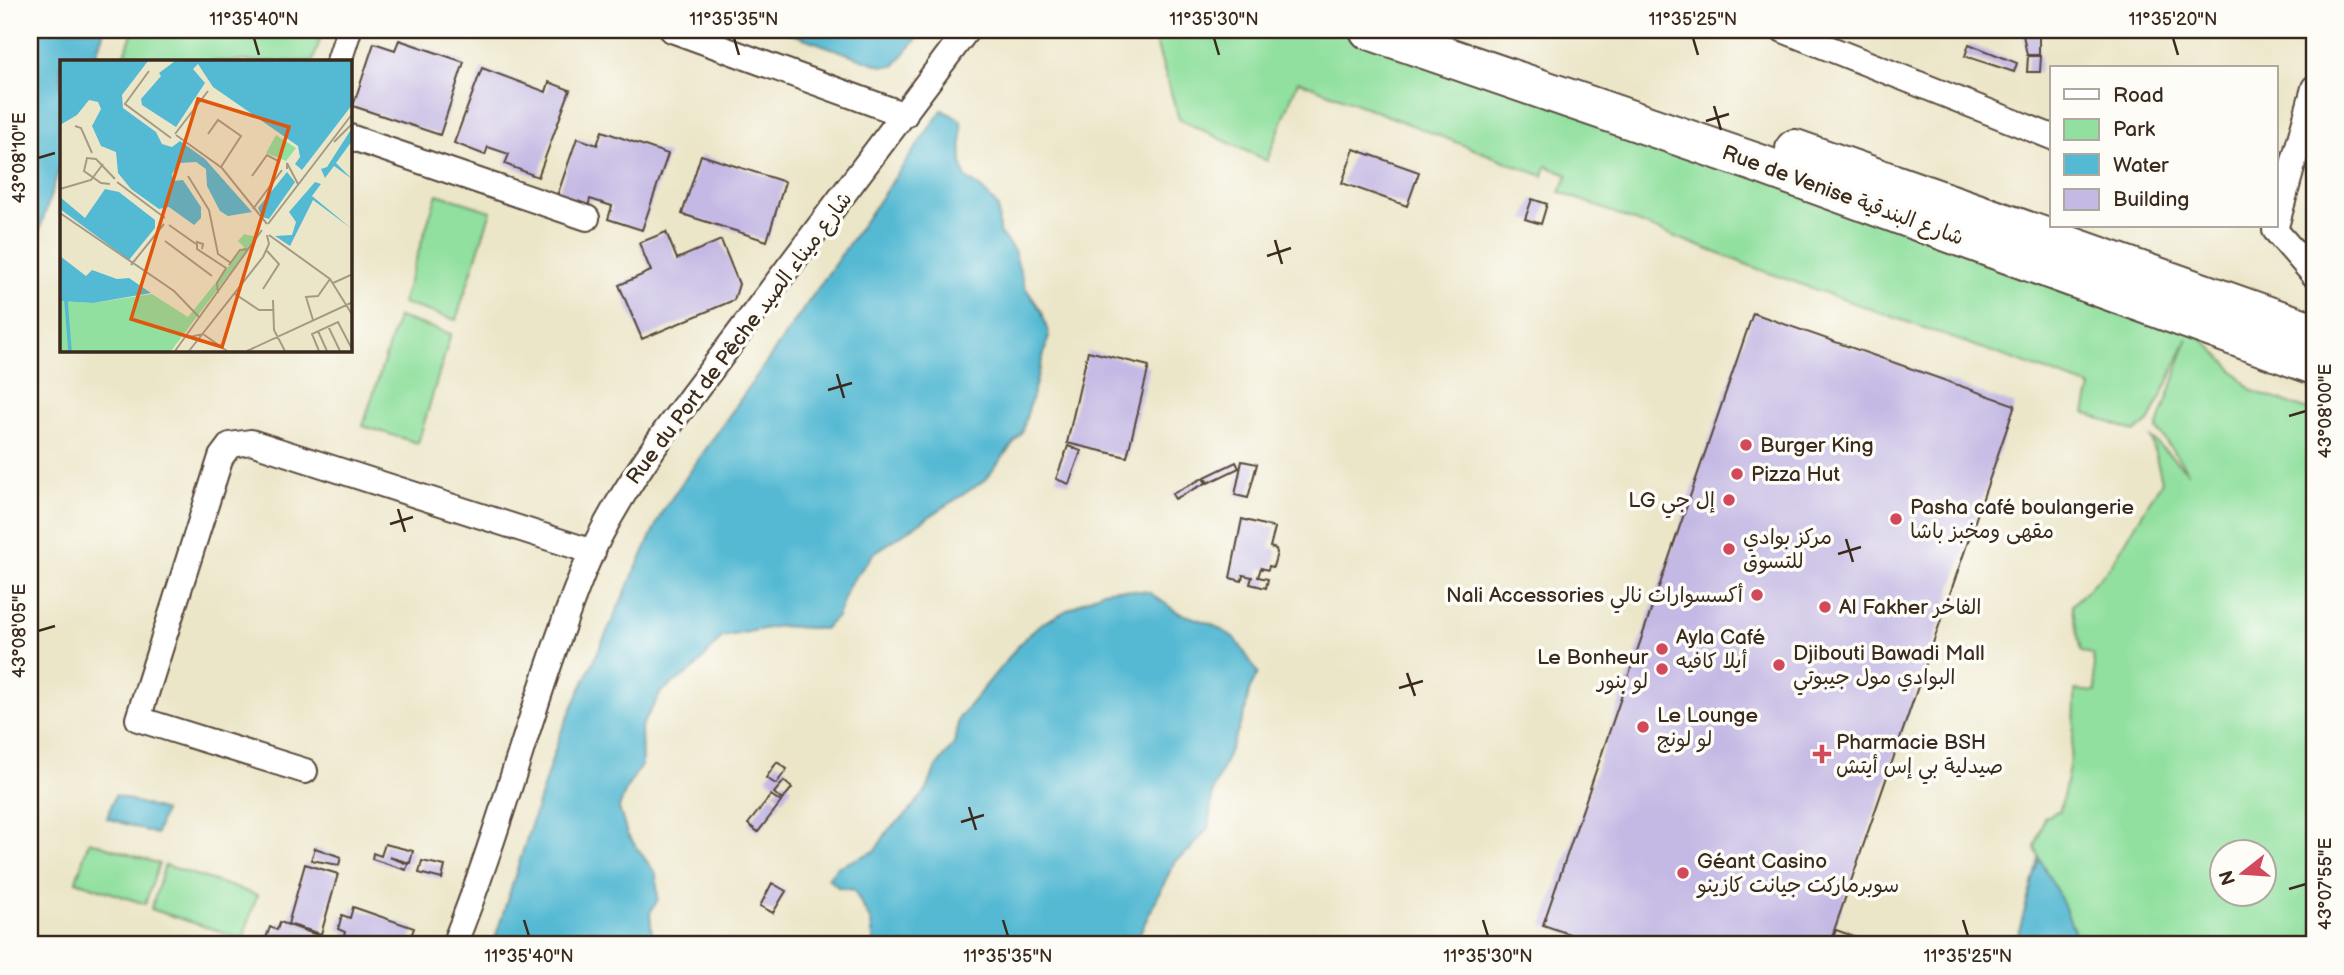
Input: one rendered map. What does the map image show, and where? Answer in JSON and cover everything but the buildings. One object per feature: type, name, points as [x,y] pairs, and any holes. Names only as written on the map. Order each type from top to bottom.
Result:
[{"type":"main road","name":"Rue de Venise شارع البندقية","points":[[1369,30],[1758,163],[2314,365]]},
{"type":"main road","name":"Rue de Venise شارع البندقية","points":[[1454,30],[2314,332]]},
{"type":"street","points":[[339,60],[349,30]]},
{"type":"street","points":[[672,30],[905,115]]},
{"type":"street","name":"Rue du Port de Pêche شارع ميناء الصيد","points":[[454,945],[593,552],[628,486],[666,430],[967,30]]},
{"type":"street","points":[[1783,30],[2050,136]]},
{"type":"street","points":[[2278,203],[2314,88]]},
{"type":"street","points":[[352,138],[587,218]]},
{"type":"street","points":[[2270,228],[2314,247]]},
{"type":"street","points":[[2270,228],[2314,275]]},
{"type":"street","points":[[304,771],[138,719],[221,457],[230,445],[251,442],[593,552]]},
{"type":"green space","points":[[133,30],[323,30],[313,60],[123,60]]},
{"type":"green space","points":[[1152,30],[1379,30],[2192,327],[2253,391],[2314,412],[2314,945],[2080,945],[2035,848],[2044,818],[2060,810],[2071,750],[2075,690],[2096,692],[2093,654],[2081,652],[2072,605],[2110,567],[2162,481],[2151,438],[2189,473],[2157,429],[2188,338],[2150,421],[2135,432],[2085,413],[2091,387],[1766,272],[1560,192],[1568,175],[1546,166],[1543,176],[1298,81],[1267,161],[1179,119]]},
{"type":"green space","points":[[437,194],[491,211],[456,320],[402,303]]},
{"type":"green space","points":[[398,317],[451,334],[418,443],[363,426]]},
{"type":"green space","points":[[89,841],[159,864],[145,904],[76,881]]},
{"type":"green space","points":[[165,865],[257,895],[243,939],[151,909]]},
{"type":"water","points":[[30,30],[104,30],[94,60],[60,60],[60,166],[30,260]]},
{"type":"water","points":[[781,30],[924,30],[894,66],[882,66]]},
{"type":"water","points":[[942,110],[961,120],[962,166],[966,178],[981,188],[998,207],[999,232],[1014,251],[1025,287],[1042,312],[1049,336],[1022,432],[985,480],[874,553],[849,585],[837,617],[824,629],[779,626],[722,637],[693,670],[662,691],[641,727],[642,764],[626,789],[619,808],[627,834],[656,874],[658,899],[650,913],[652,935],[660,945],[493,945],[560,734],[662,512]]},
{"type":"water","points":[[1115,589],[1149,592],[1177,612],[1211,624],[1235,638],[1258,673],[1249,691],[1245,713],[1213,791],[1208,828],[1190,850],[1175,861],[1134,945],[874,945],[871,922],[854,890],[838,887],[828,878],[837,867],[875,851],[889,829],[904,817],[927,790],[935,769],[954,744],[959,718],[1025,638],[1039,625],[1103,591]]},
{"type":"water","points":[[115,795],[164,811],[156,834],[107,818]]},
{"type":"water","points":[[2039,858],[2061,899],[2080,945],[2011,945],[2018,935]]},
{"type":"place","name":"Burger King","points":[[1746,445]]},
{"type":"place","name":"Pizza Hut","points":[[1737,474]]},
{"type":"place","name":"LG إل جي","points":[[1729,500]]},
{"type":"place","name":"Pasha café boulangerie مقهى ومخبز باشا","points":[[1896,519]]},
{"type":"place","name":"مركز بوادي للتسوق","points":[[1729,549]]},
{"type":"place","name":"Nali Accessories أكسسوارات نالي","points":[[1757,595]]},
{"type":"place","name":"Al Fakher الفاخر","points":[[1825,607]]},
{"type":"place","name":"Ayla Café أيلا كافيه","points":[[1662,649]]},
{"type":"place","name":"Djibouti Bawadi Mall البوادي مول جيبوتي","points":[[1779,665]]},
{"type":"place","name":"Le Bonheur لو بنور","points":[[1662,669]]},
{"type":"place","name":"Le Lounge لو لونج","points":[[1643,727]]},
{"type":"place","name":"Pharmacie BSH صيدلية بي إس أيتش","points":[[1822,754]]},
{"type":"place","name":"Géant Casino سوبرماركت جيانت كازينو","points":[[1683,873]]}]
